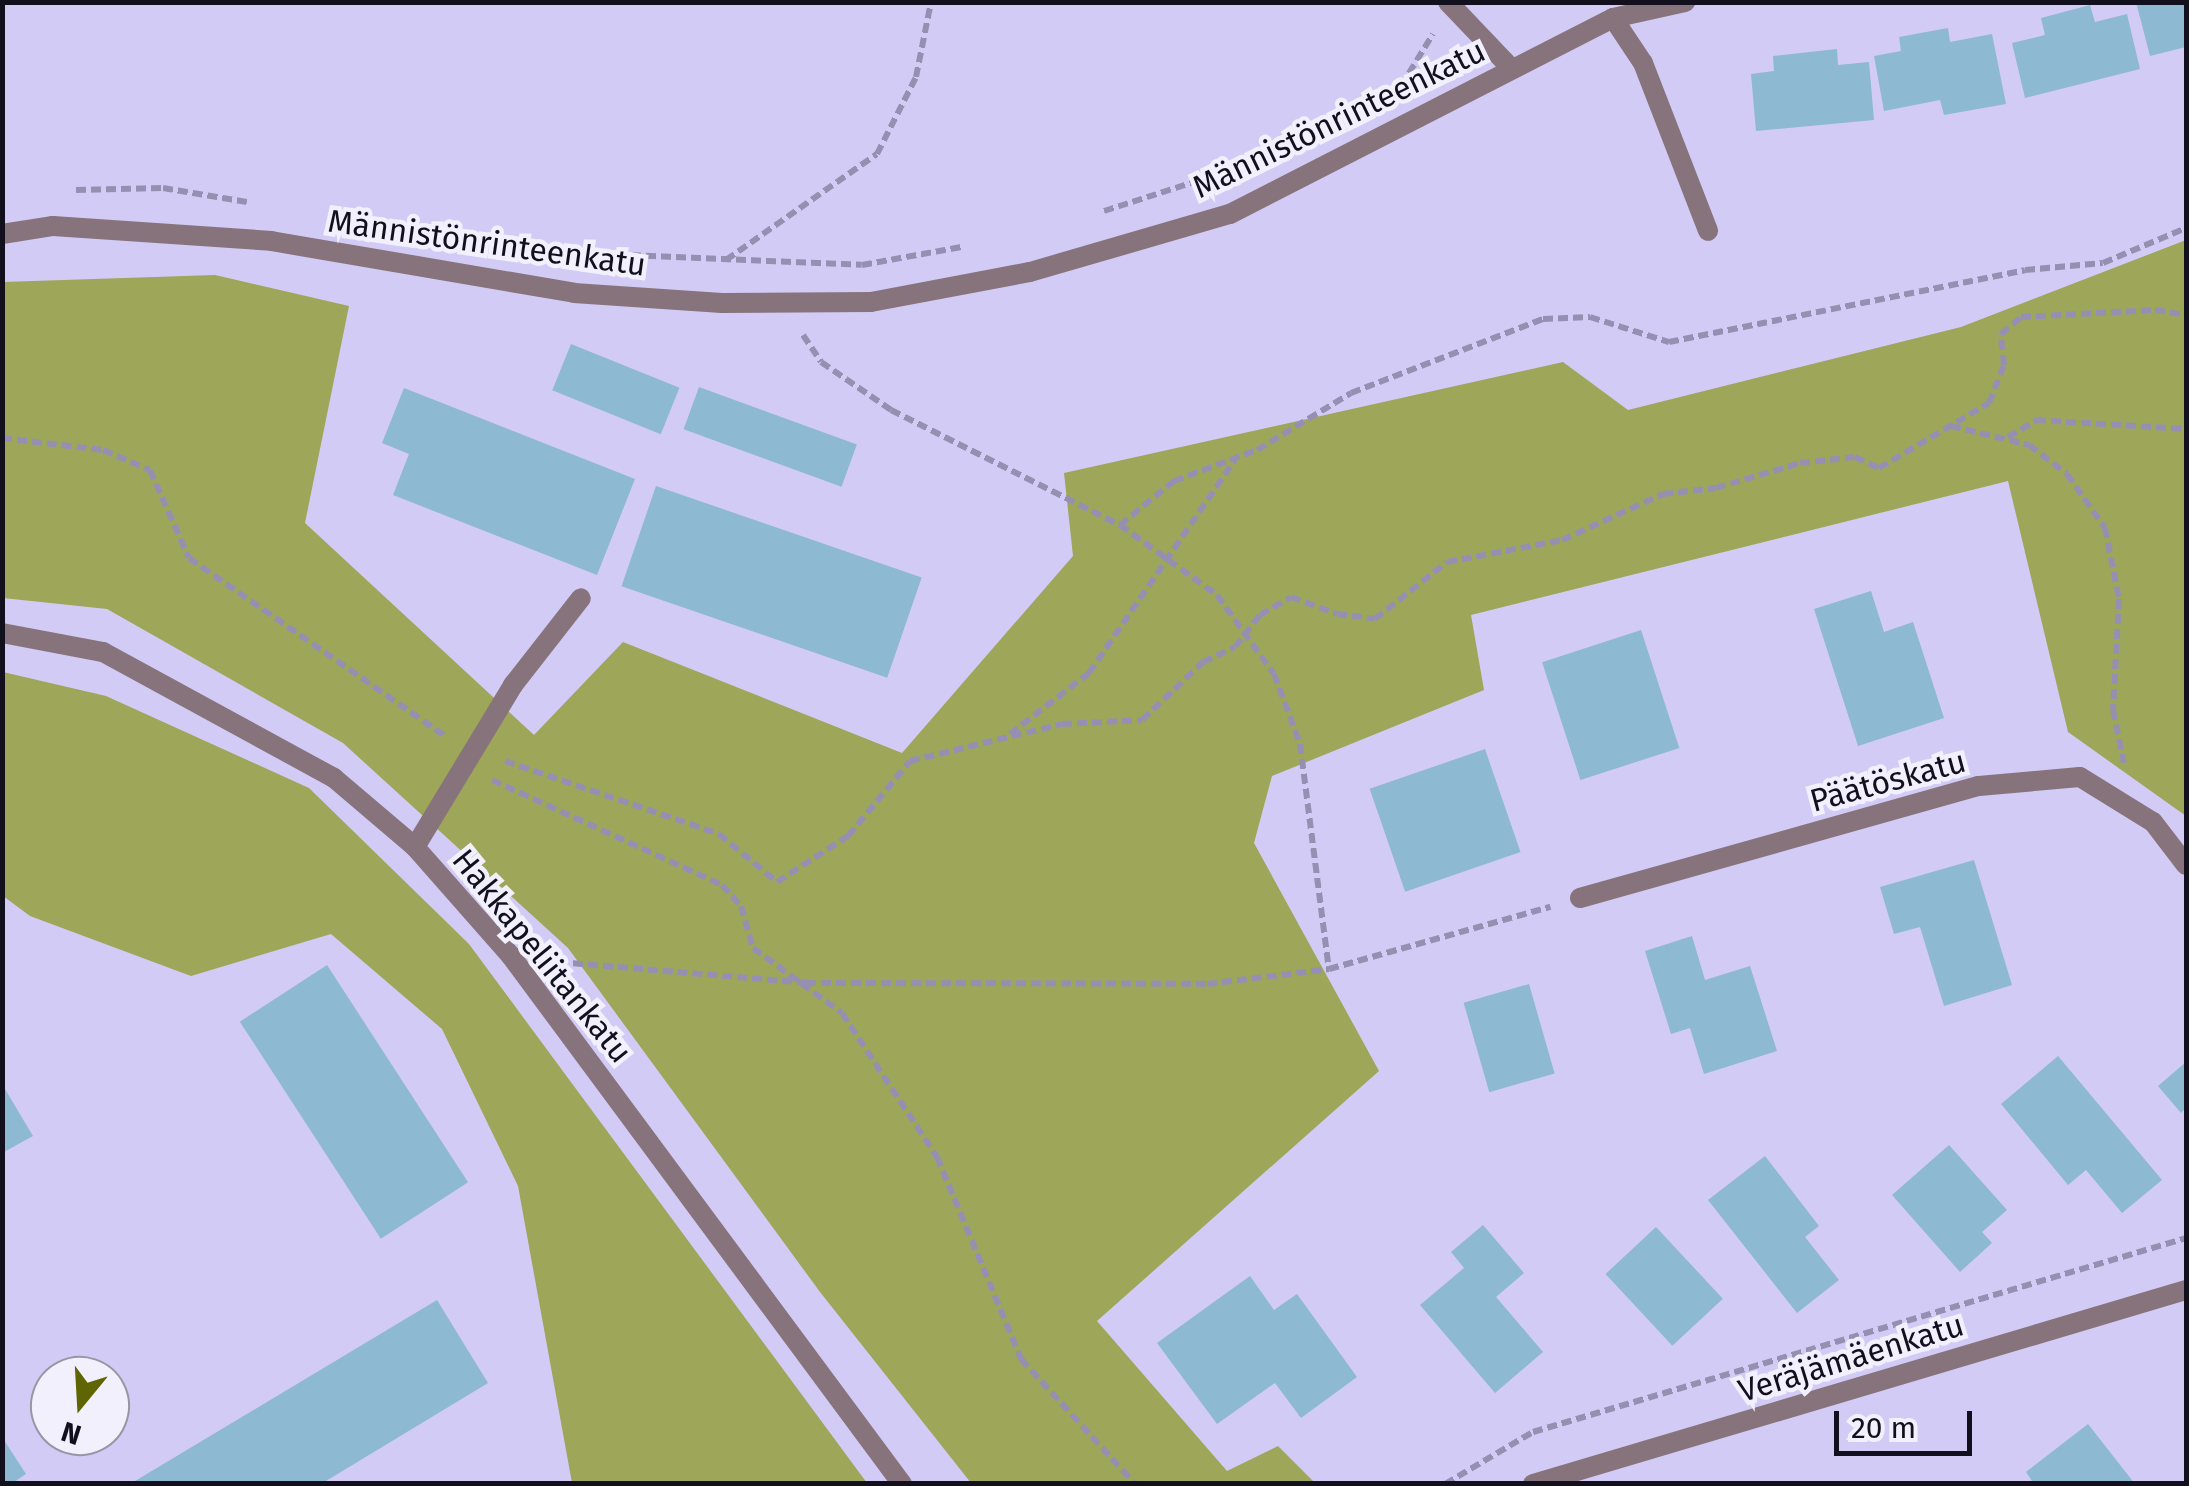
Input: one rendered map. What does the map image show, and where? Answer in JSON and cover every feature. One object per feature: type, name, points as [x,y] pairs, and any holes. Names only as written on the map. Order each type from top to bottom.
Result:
[{"type":"street","name":"Männistönrinteenkatu","points":[[2,234],[52,226],[271,242],[574,293],[792,304],[871,302],[1030,272],[1230,214],[1510,67],[1613,18],[1685,2]]},
{"type":"street","points":[[1456,9],[1510,67]]},
{"type":"street","points":[[1613,18],[1643,63],[1708,231]]},
{"type":"street","points":[[415,848],[513,685],[581,598]]},
{"type":"street","name":"Hakkapeliitankatu","points":[[2,634],[102,652],[334,778],[415,848],[512,956],[902,1484]]},
{"type":"street","name":"Päätöskatu","points":[[1580,898],[1979,786],[2080,777],[2153,822],[2186,865]]},
{"type":"street","name":"Veräjämäenkatu","points":[[1533,1484],[2186,1290]]},
{"type":"path","points":[[725,260],[878,154],[916,77],[931,2]]},
{"type":"path","points":[[1387,102],[1410,76],[1428,37],[1456,9]]},
{"type":"path","points":[[1096,214],[1245,164]]},
{"type":"path","points":[[71,190],[163,188],[268,206]]},
{"type":"path","points":[[1120,525],[1174,481],[1238,457],[1351,393],[1543,319],[1590,317],[1669,342],[2025,270],[2103,264],[2186,228]]},
{"type":"path","points":[[538,249],[862,264],[967,246]]},
{"type":"path","points":[[792,304],[806,345],[821,362],[891,410],[1120,525],[1167,554],[1217,595],[1247,632],[1274,674],[1300,744],[1329,969]]},
{"type":"path","points":[[2,438],[104,450],[150,470],[189,558],[304,632],[430,730],[719,834],[778,882],[848,836],[910,761],[1009,734],[1142,720],[1202,662],[1235,647],[1260,615],[1292,597],[1337,614],[1376,619],[1447,562],[1562,540],[1663,494],[1716,488],[1800,463],[1855,458],[1880,468],[1989,404],[2004,364],[2001,334],[2021,318],[2155,310],[2186,315]]},
{"type":"path","points":[[2007,438],[2036,420],[2186,430]]},
{"type":"path","points":[[1950,426],[2029,445],[2067,474],[2105,528],[2119,599],[2113,710],[2126,778],[2153,822]]},
{"type":"path","points":[[1009,734],[1089,674],[1167,554],[1238,457]]},
{"type":"path","points":[[463,768],[663,855],[706,884],[722,885],[740,906],[753,948],[842,1013],[937,1158],[1021,1359],[1135,1484]]},
{"type":"path","points":[[512,956],[806,984],[1207,984],[1329,969],[1580,898]]},
{"type":"path","points":[[1445,1484],[1533,1432],[2186,1238]]},
{"type":"green space","points":[[2186,240],[2186,816],[2068,732],[2008,481],[1471,615],[1484,690],[1272,776],[1254,843],[1379,1071],[1097,1321],[1227,1471],[1278,1446],[1315,1483],[971,1483],[820,1292],[568,948],[343,743],[107,609],[3,598],[3,282],[215,275],[349,306],[305,523],[534,735],[623,642],[902,753],[1073,556],[1064,473],[1563,362],[1628,410],[1961,327]]},
{"type":"green space","points":[[3,672],[106,696],[309,788],[469,944],[867,1483],[572,1483],[518,1186],[442,1029],[331,934],[191,976],[30,916],[3,896]]},
{"type":"building","points":[[2136,2],[2186,2],[2186,47],[2150,56]]},
{"type":"building","points":[[2090,5],[2095,22],[2127,14],[2140,69],[2025,98],[2012,43],[2045,35],[2041,18]]},
{"type":"building","points":[[1948,28],[1950,42],[1992,34],[2006,104],[1944,115],[1940,100],[1884,111],[1874,56],[1901,51],[1899,37]]},
{"type":"building","points":[[1837,49],[1838,65],[1869,62],[1874,120],[1756,131],[1751,74],[1774,71],[1773,56]]},
{"type":"building","points":[[571,344],[679,388],[661,434],[552,390]]},
{"type":"building","points":[[699,387],[857,444],[841,487],[684,429]]},
{"type":"building","points":[[404,388],[635,479],[597,575],[393,495],[409,454],[382,443]]},
{"type":"building","points":[[656,486],[922,577],[887,678],[621,586]]},
{"type":"building","points":[[1871,591],[1884,632],[1913,622],[1944,718],[1858,746],[1814,609]]},
{"type":"building","points":[[1641,630],[1679,748],[1580,780],[1542,662]]},
{"type":"building","points":[[1485,749],[1520,852],[1405,892],[1370,789]]},
{"type":"building","points":[[1974,860],[2012,985],[1944,1006],[1920,927],[1894,934],[1880,887]]},
{"type":"building","points":[[1692,936],[1705,980],[1750,966],[1777,1051],[1704,1074],[1690,1028],[1671,1034],[1645,951]]},
{"type":"building","points":[[327,965],[468,1182],[381,1239],[240,1022]]},
{"type":"building","points":[[1529,984],[1555,1073],[1489,1092],[1464,1003]]},
{"type":"building","points":[[2058,1056],[2162,1180],[2122,1213],[2086,1170],[2068,1185],[2001,1104]]},
{"type":"building","points":[[2186,1062],[2186,1108],[2181,1113],[2158,1086]]},
{"type":"building","points":[[2,1084],[33,1136],[2,1153]]},
{"type":"building","points":[[1949,1145],[2007,1210],[1982,1232],[1992,1243],[1960,1272],[1892,1195]]},
{"type":"building","points":[[1765,1156],[1819,1226],[1805,1237],[1839,1280],[1797,1313],[1708,1200]]},
{"type":"building","points":[[1483,1225],[1524,1273],[1496,1297],[1543,1352],[1495,1393],[1420,1305],[1464,1268],[1451,1252]]},
{"type":"building","points":[[1656,1227],[1723,1299],[1672,1346],[1606,1274]]},
{"type":"building","points":[[1250,1276],[1274,1310],[1297,1294],[1357,1377],[1301,1418],[1275,1383],[1217,1424],[1157,1343]]},
{"type":"building","points":[[437,1300],[488,1383],[321,1484],[130,1484]]},
{"type":"building","points":[[2088,1424],[2135,1484],[2034,1484],[2026,1472]]},
{"type":"building","points":[[2,1437],[26,1474],[11,1484],[2,1484]]}]
